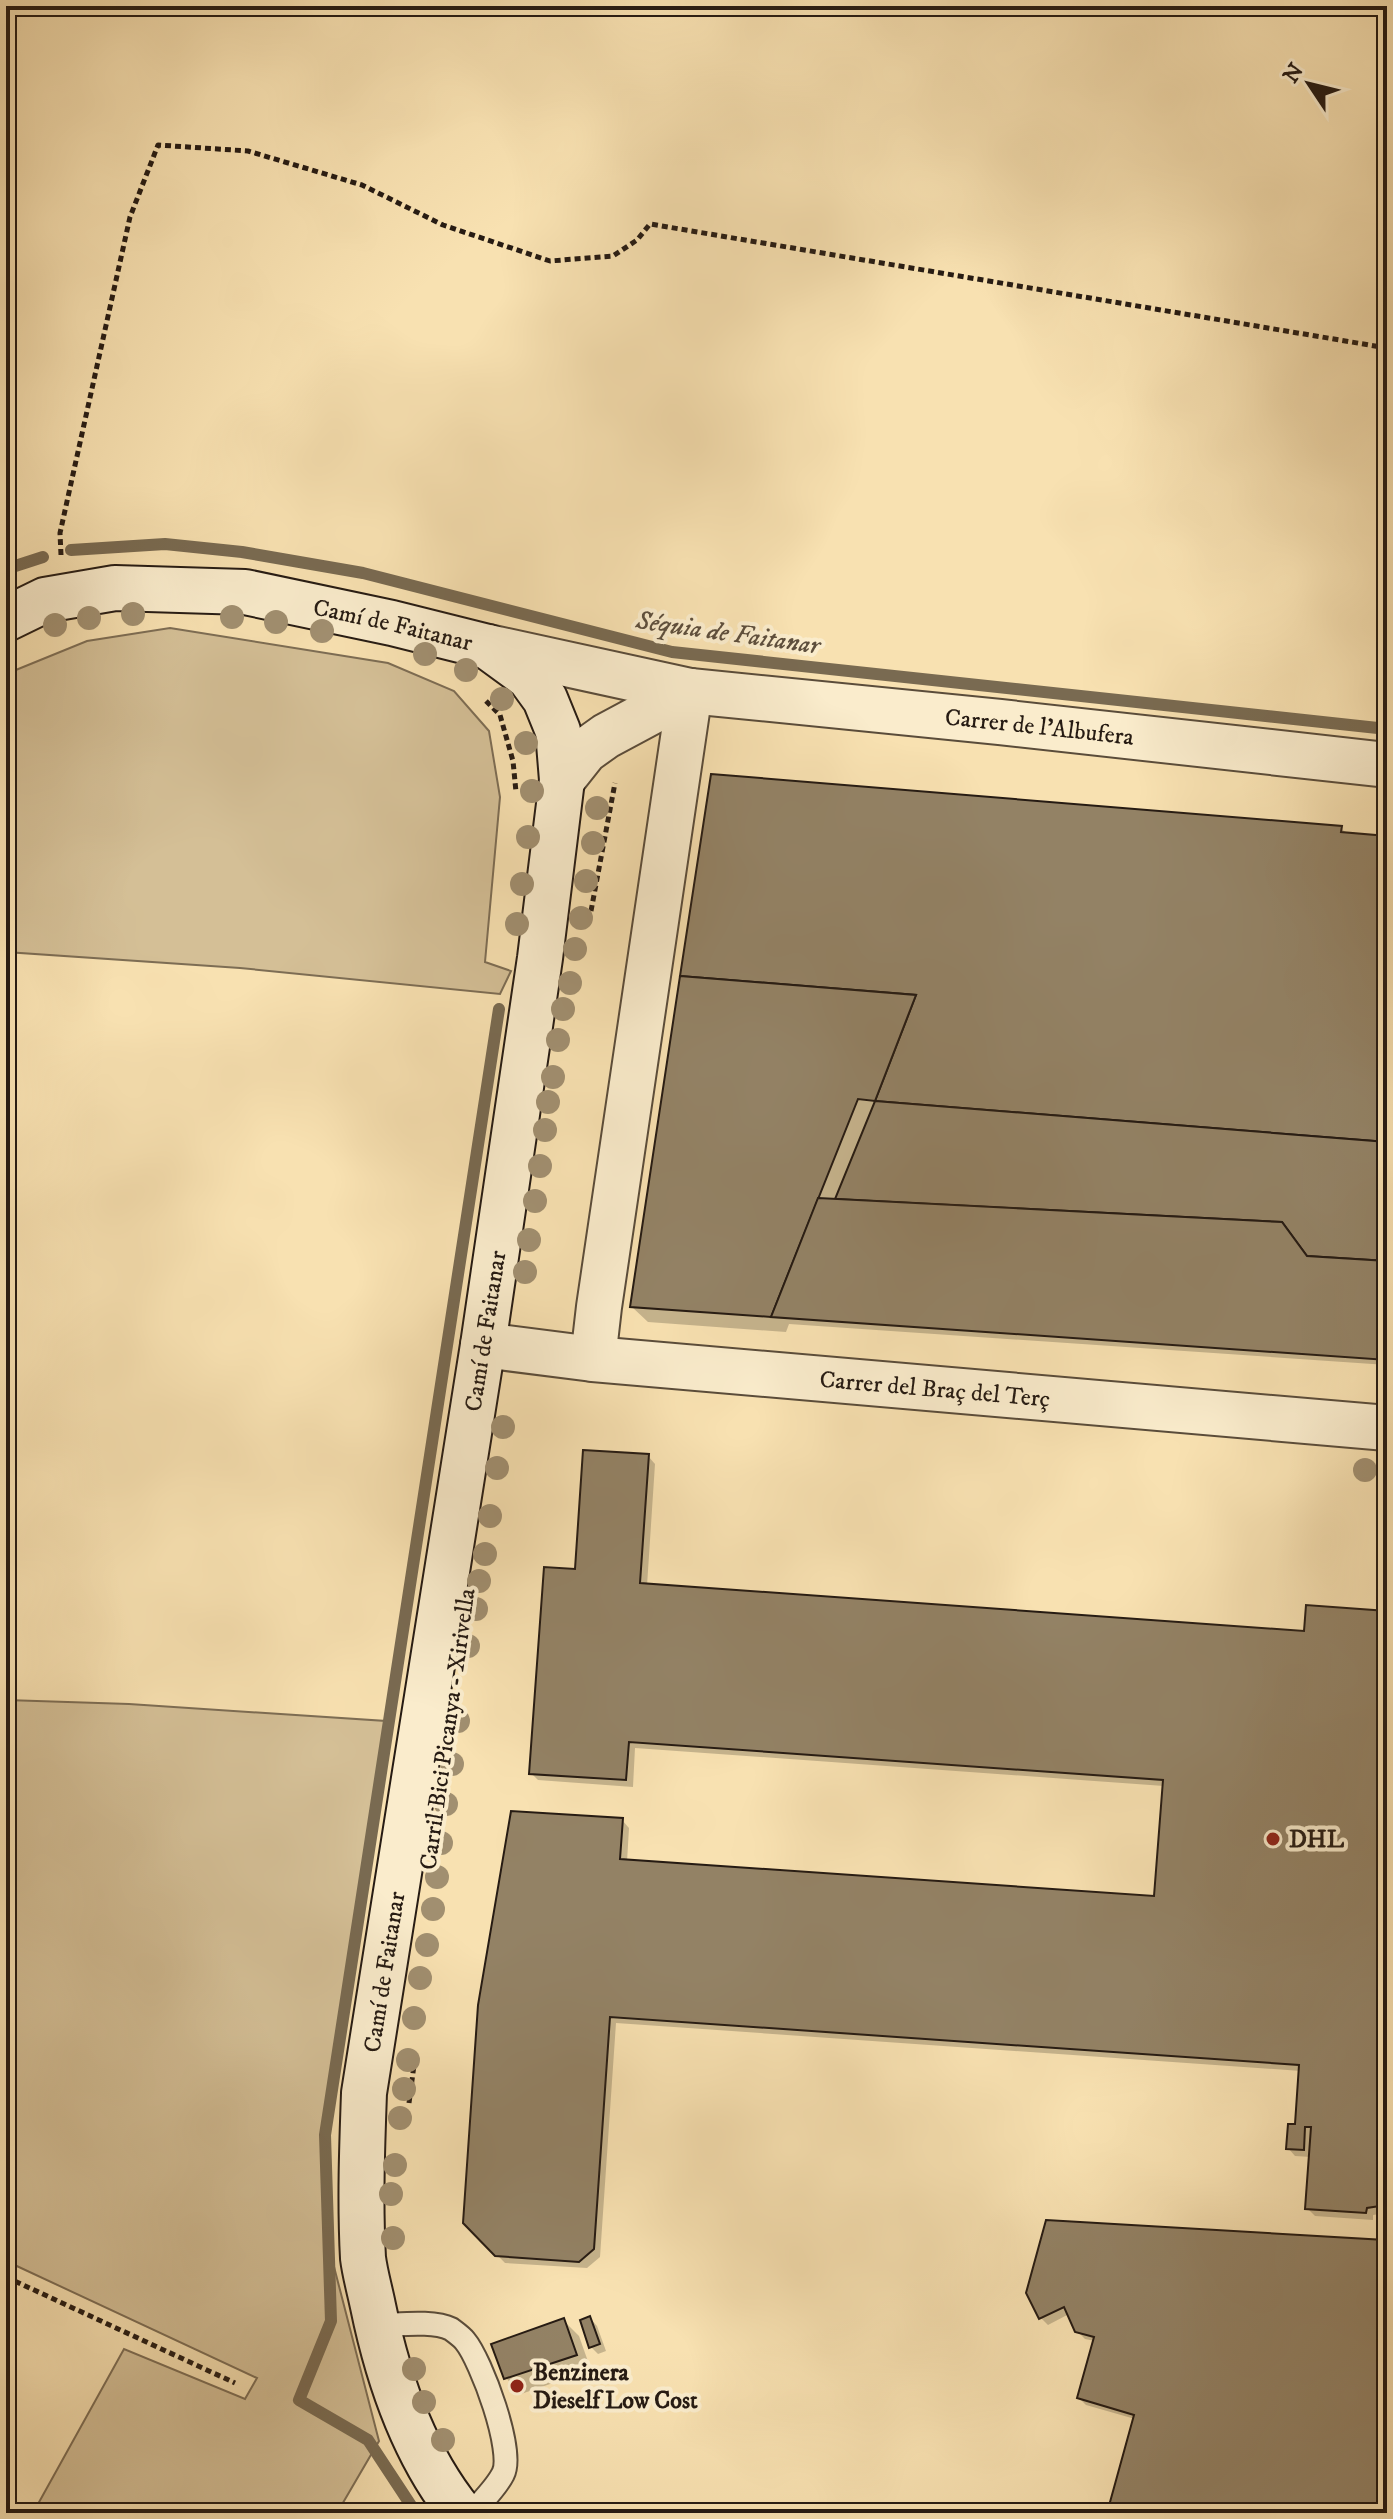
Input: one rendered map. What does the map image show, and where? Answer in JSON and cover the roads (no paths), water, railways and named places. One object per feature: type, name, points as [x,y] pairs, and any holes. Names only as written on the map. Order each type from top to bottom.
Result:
[{"type":"street","name":"Camí de Faitanar","points":[[6,619],[45,600],[115,588],[245,592],[488,647],[529,677],[545,699],[558,731],[562,780],[540,958],[483,1345],[364,2093],[361,2162],[364,2261],[377,2325],[397,2394],[420,2448],[461,2513]]},
{"type":"street","name":"Carrer de l'Albufera","points":[[488,647],[690,691],[1387,765]]},
{"type":"street","points":[[562,780],[585,751],[690,691]]},
{"type":"street","points":[[593,1359],[690,691]]},
{"type":"street","name":"Carrer del Braç del Terç","points":[[483,1345],[593,1359],[1387,1428]]},
{"type":"lane","points":[[377,2325],[438,2325],[464,2339],[478,2361],[504,2438],[507,2459],[504,2474],[472,2513]]},
{"type":"waterway","name":"Séquia de Faitanar","points":[[71,550],[165,544],[242,552],[363,573],[672,652],[1387,729]]},
{"type":"waterway","name":"Séquia de Faitanar","points":[[6,569],[43,557]]},
{"type":"waterway","points":[[416,2513],[368,2440],[299,2400],[331,2321],[325,2135],[499,1009]]},
{"type":"place","name":"DHL","points":[[1273,1839]]},
{"type":"place","name":"Benzinera Dieself Low Cost","points":[[517,2386]]}]
